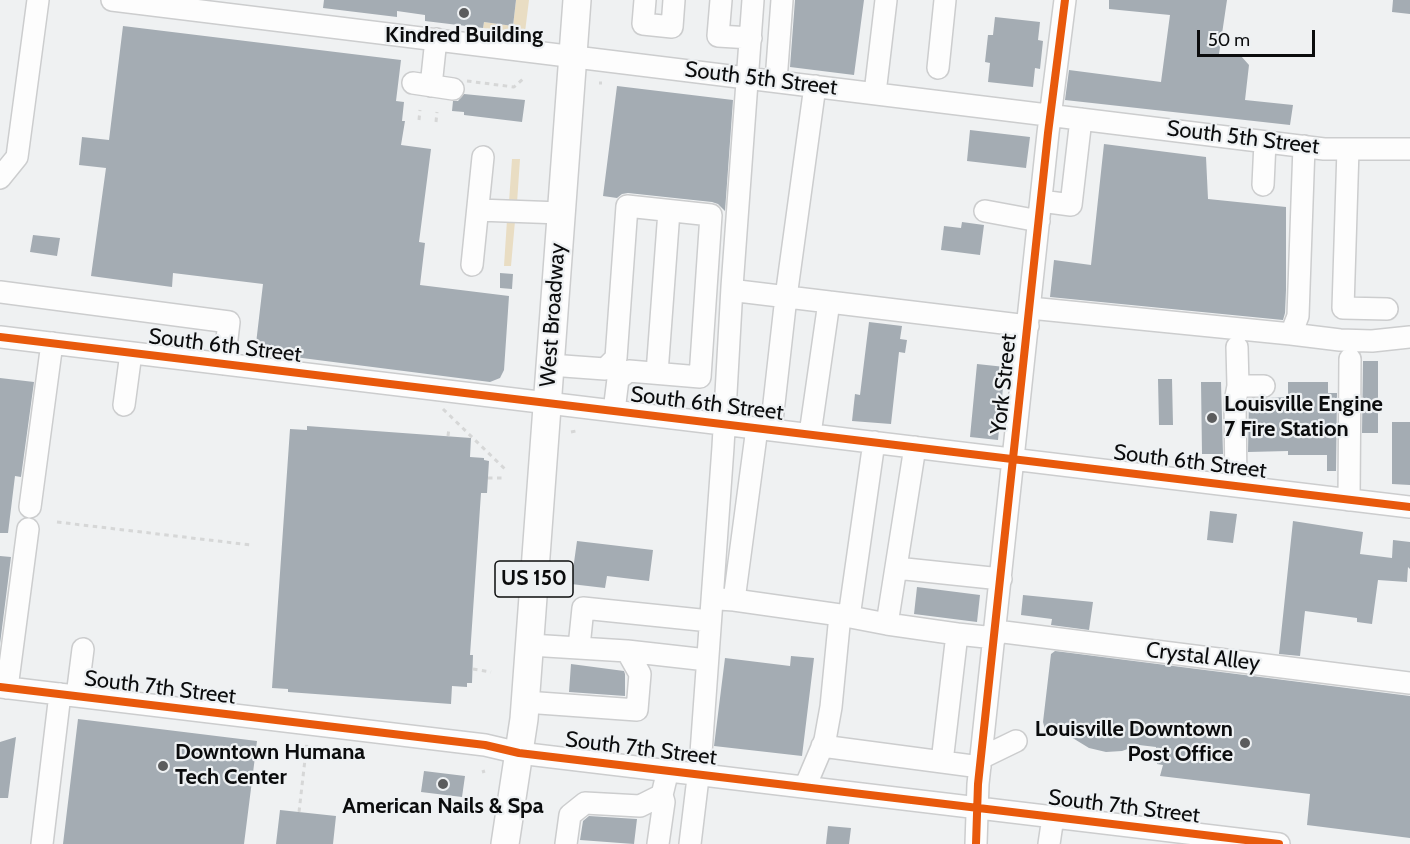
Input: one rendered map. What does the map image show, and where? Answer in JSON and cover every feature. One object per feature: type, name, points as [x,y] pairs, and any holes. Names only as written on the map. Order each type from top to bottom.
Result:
[{"type":"main road","name":"West Broadway","points":[[505,844],[519,753],[530,645],[577,0]]},
{"type":"street","points":[[0,178],[17,157],[38,0]]},
{"type":"street","name":"South 5th Street","points":[[112,0],[1265,142],[1348,149],[1410,149]]},
{"type":"street","points":[[645,0],[643,24],[672,27],[674,0]]},
{"type":"street","points":[[720,0],[718,36],[751,38]]},
{"type":"street","points":[[690,844],[712,598],[753,0]]},
{"type":"street","points":[[776,81],[782,0]]},
{"type":"street","points":[[875,93],[886,0]]},
{"type":"street","points":[[938,68],[945,0]]},
{"type":"street","name":"York Street","points":[[976,844],[981,762],[1065,0]]},
{"type":"street","points":[[436,39],[422,85],[460,85]]},
{"type":"street","points":[[734,600],[786,297],[815,86]]},
{"type":"street","points":[[985,211],[1040,211],[1071,205],[1081,119]]},
{"type":"street","points":[[1263,185],[1265,142]]},
{"type":"street","points":[[1291,334],[1298,316],[1304,146]]},
{"type":"street","points":[[1348,149],[1343,308],[1388,309]]},
{"type":"street","points":[[472,265],[483,157]]},
{"type":"street","points":[[550,365],[617,369],[700,377],[711,216],[627,206],[617,369],[614,411]]},
{"type":"street","points":[[478,210],[561,213]]},
{"type":"street","points":[[657,373],[669,211]]},
{"type":"street","points":[[732,287],[738,291],[830,302],[1291,334],[1340,340],[1372,341],[1410,337]]},
{"type":"street","points":[[0,292],[229,322],[224,364]]},
{"type":"street","points":[[810,434],[830,302]]},
{"type":"street","name":"South 6th Street","points":[[0,337],[1410,507]]},
{"type":"street","points":[[30,507],[51,343]]},
{"type":"street","points":[[1236,486],[1235,402],[1238,386],[1238,347]]},
{"type":"street","points":[[119,404],[126,352]]},
{"type":"street","points":[[1349,500],[1350,359]]},
{"type":"street","points":[[1238,386],[1264,386]]},
{"type":"street","points":[[805,787],[822,746],[831,706],[874,442]]},
{"type":"street","points":[[887,624],[915,447]]},
{"type":"street","points":[[4,687],[28,529]]},
{"type":"street","points":[[896,568],[1001,579]]},
{"type":"street","name":"Crystal Alley","points":[[712,598],[957,634],[995,634],[1410,683]]},
{"type":"street","points":[[579,647],[583,608],[710,621]]},
{"type":"street","points":[[942,762],[957,634]]},
{"type":"street","points":[[530,645],[627,651],[707,660]]},
{"type":"street","points":[[42,844],[75,696],[88,650]]},
{"type":"street","points":[[525,702],[637,710],[640,674],[627,651]]},
{"type":"street","name":"South 7th Street","points":[[4,687],[485,745],[519,753],[978,807],[1179,838],[1280,844]]},
{"type":"street","points":[[822,746],[942,762],[981,762],[1016,741]]},
{"type":"street","points":[[658,844],[664,802],[662,795],[668,770]]},
{"type":"street","points":[[640,807],[662,795]]},
{"type":"street","points":[[566,844],[570,815],[585,803],[640,807],[660,820]]},
{"type":"street","points":[[1049,844],[1053,817]]},
{"type":"path","points":[[460,85],[514,87],[524,78]]},
{"type":"path","points":[[419,120],[420,110]]},
{"type":"path","points":[[436,122],[437,112]]},
{"type":"path","points":[[422,389],[507,471]]},
{"type":"path","points":[[448,436],[449,428]]},
{"type":"path","points":[[488,478],[506,478]]},
{"type":"path","points":[[57,522],[251,545]]},
{"type":"path","points":[[473,669],[491,672]]},
{"type":"path","points":[[299,812],[309,724]]},
{"type":"shaded area","points":[[516,0],[529,0],[525,32],[483,28],[484,22],[513,26]]},
{"type":"shaded area","points":[[512,159],[520,159],[517,203],[509,202]]},
{"type":"shaded area","points":[[507,220],[515,221],[511,266],[504,266]]},
{"type":"building","name":"Kindred Building","points":[[324,0],[516,0],[513,26],[484,22],[483,28],[425,21],[425,15],[397,11],[397,17],[323,8]]},
{"type":"building","points":[[795,0],[864,0],[854,75],[790,67]]},
{"type":"building","points":[[1109,0],[1227,0],[1219,54],[1241,56],[1249,65],[1245,100],[1293,105],[1290,125],[1065,100],[1069,70],[1161,82],[1170,15],[1109,9]]},
{"type":"building","points":[[1393,0],[1410,0],[1410,14],[1392,12]]},
{"type":"building","points":[[995,17],[1040,22],[1038,40],[1043,41],[1040,69],[1035,68],[1033,87],[988,82],[990,63],[985,62],[988,35],[993,35]]},
{"type":"building","points":[[123,26],[401,60],[396,101],[404,102],[402,121],[405,121],[401,145],[431,149],[419,242],[425,243],[420,285],[509,296],[504,370],[500,378],[490,382],[255,352],[263,284],[173,273],[172,287],[91,276],[106,168],[79,165],[82,137],[109,140]]},
{"type":"building","points":[[617,86],[733,100],[725,211],[712,202],[628,193],[617,198],[603,196]]},
{"type":"building","points":[[464,94],[525,100],[522,122],[464,115],[464,112],[452,111],[453,101],[458,101]]},
{"type":"building","points":[[970,130],[1030,137],[1026,168],[967,161]]},
{"type":"building","points":[[1104,144],[1206,157],[1208,199],[1286,207],[1286,290],[1283,320],[1050,297],[1054,260],[1091,265]]},
{"type":"building","points":[[962,222],[984,225],[980,255],[941,250],[944,226],[961,228]]},
{"type":"building","points":[[33,235],[60,238],[57,256],[30,252]]},
{"type":"building","points":[[500,273],[513,274],[512,289],[500,288]]},
{"type":"building","points":[[869,322],[902,326],[900,339],[907,340],[905,353],[899,352],[891,424],[852,421],[855,394],[860,395]]},
{"type":"building","points":[[1363,361],[1378,361],[1378,433],[1362,433]]},
{"type":"building","points":[[977,364],[1005,367],[998,440],[970,437]]},
{"type":"building","points":[[0,378],[34,382],[21,477],[15,476],[8,533],[0,533]]},
{"type":"building","points":[[1158,379],[1172,379],[1173,425],[1159,425]]},
{"type":"building","name":"Louisville Engine 7 Fire Station","points":[[1201,382],[1221,382],[1223,454],[1202,454]]},
{"type":"building","points":[[1288,382],[1328,382],[1328,393],[1337,393],[1336,471],[1327,471],[1327,455],[1288,455],[1288,451],[1248,452],[1249,399],[1288,397]]},
{"type":"building","points":[[1392,422],[1410,422],[1410,485],[1392,484]]},
{"type":"building","points":[[307,426],[471,438],[470,457],[484,458],[489,461],[487,493],[481,493],[470,655],[473,655],[472,683],[467,683],[467,687],[452,686],[451,704],[288,692],[288,689],[272,688],[290,429],[307,430]]},
{"type":"building","points":[[1210,511],[1237,514],[1233,543],[1207,540]]},
{"type":"building","points":[[1293,521],[1363,532],[1360,554],[1392,558],[1393,540],[1410,542],[1410,569],[1408,567],[1407,582],[1378,580],[1372,624],[1357,622],[1357,618],[1305,611],[1300,656],[1279,654]]},
{"type":"building","points":[[577,541],[653,550],[649,581],[607,576],[605,588],[571,584]]},
{"type":"building","points":[[0,556],[11,557],[0,644]]},
{"type":"building","points":[[917,587],[980,595],[977,622],[914,614]]},
{"type":"building","points":[[1023,595],[1093,602],[1089,630],[1051,625],[1052,619],[1021,615]]},
{"type":"building","name":"Louisville Downtown Post Office","points":[[1055,651],[1410,696],[1410,838],[1307,825],[1310,794],[1160,776],[1163,765],[1157,764],[1156,747],[1139,745],[1122,751],[1106,752],[1089,748],[1071,737],[1046,733],[1043,722],[1051,654]]},
{"type":"building","points":[[791,656],[814,658],[802,756],[714,746],[725,658],[790,666]]},
{"type":"building","points":[[571,664],[624,671],[625,696],[569,692]]},
{"type":"building","name":"Downtown Humana Tech Center","points":[[78,719],[257,741],[244,844],[63,844]]},
{"type":"building","points":[[16,737],[8,798],[0,798],[0,742]]},
{"type":"building","name":"American Nails & Spa","points":[[424,771],[465,776],[462,797],[421,792]]},
{"type":"building","points":[[280,810],[336,816],[333,844],[276,844]]},
{"type":"building","points":[[589,816],[637,819],[634,844],[580,840],[583,821]]},
{"type":"building","points":[[828,826],[851,828],[849,844],[826,844]]},
{"type":"cycle path","points":[[976,844],[978,784],[1048,133],[1065,0]]},
{"type":"cycle path","points":[[0,337],[1410,507]]},
{"type":"cycle path","points":[[0,687],[485,745],[519,753],[1279,844]]},
{"type":"place","name":"Kindred Building","points":[[464,13]]},
{"type":"place","name":"Louisville Engine 7 Fire Station","points":[[1212,418]]},
{"type":"place","name":"Louisville Downtown Post Office","points":[[1245,743]]},
{"type":"place","name":"Downtown Humana Tech Center","points":[[163,766]]},
{"type":"place","name":"American Nails & Spa","points":[[443,784]]}]
